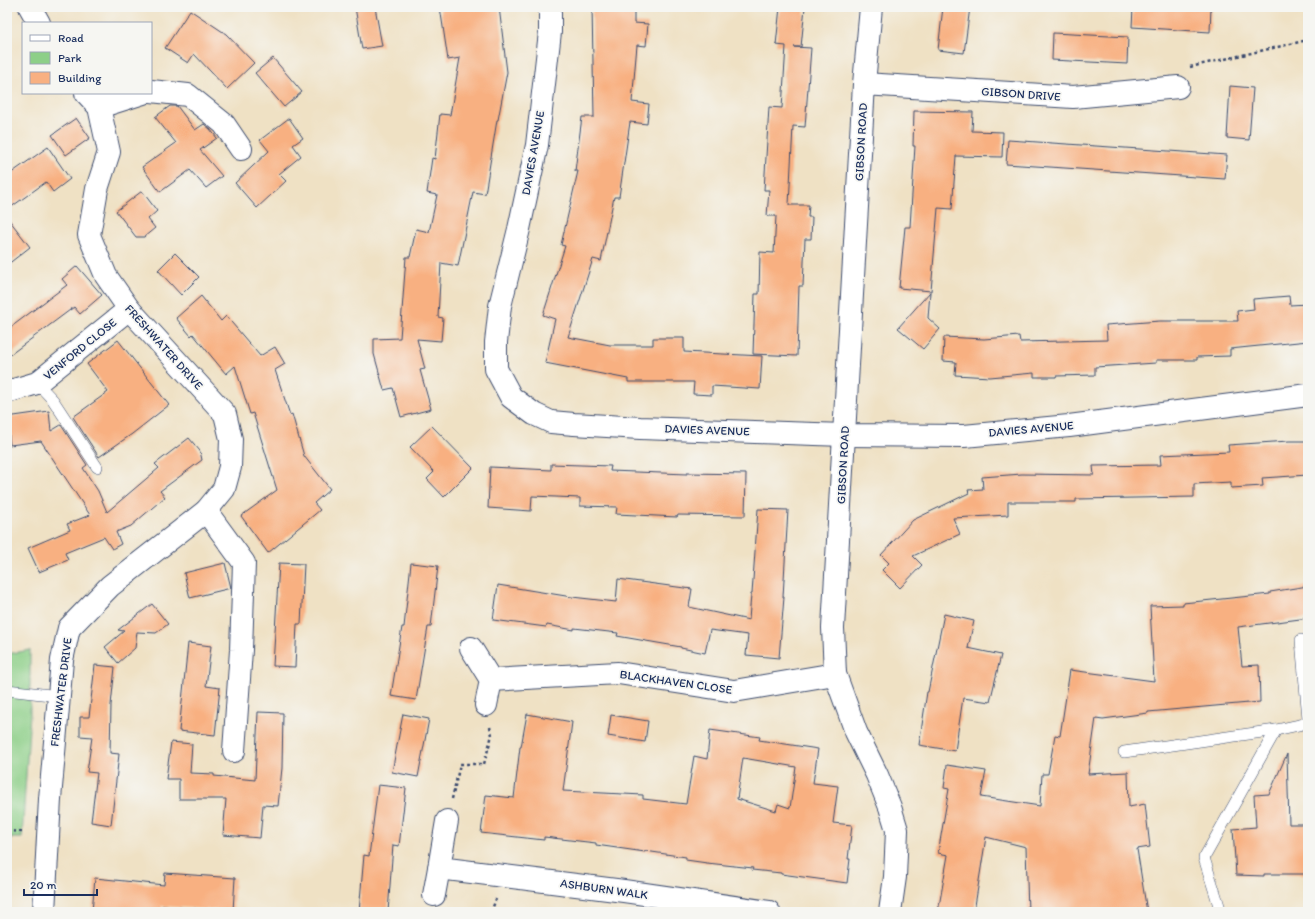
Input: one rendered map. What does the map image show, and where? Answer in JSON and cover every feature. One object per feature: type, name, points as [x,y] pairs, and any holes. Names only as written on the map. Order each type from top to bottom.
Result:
[{"type":"street","points":[[30,7],[38,22]]},
{"type":"street","name":"DAVIES AVENUE","points":[[550,7],[550,32],[536,145],[519,229],[500,306],[496,342],[496,369],[511,397],[534,414],[551,422],[640,428],[844,435],[964,436],[1069,426],[1308,394]]},
{"type":"street","name":"GIBSON ROAD","points":[[872,7],[864,84],[833,628],[835,674],[856,732],[877,775],[890,807],[897,830],[895,877],[890,912]]},
{"type":"street","name":"GIBSON DRIVE","points":[[864,84],[1073,98],[1178,87]]},
{"type":"street","points":[[152,91],[188,95],[224,124],[240,150]]},
{"type":"street","name":"FRESHWATER DRIVE","points":[[44,912],[50,799],[58,696],[62,660],[69,628],[110,586],[206,511],[224,489],[230,467],[231,439],[225,414],[129,310],[106,276],[90,235],[97,188],[109,152],[92,100],[136,94]]},
{"type":"street","name":"VENFORD CLOSE","points":[[7,392],[37,383],[129,310]]},
{"type":"street","points":[[206,511],[244,563],[234,751]]},
{"type":"street","points":[[471,648],[491,680],[486,705]]},
{"type":"street","name":"BLACKHAVEN CLOSE","points":[[491,680],[618,674],[734,691],[835,674]]},
{"type":"street","points":[[434,895],[447,821]]},
{"type":"street","name":"ASHBURN WALK","points":[[439,868],[624,891],[769,912]]},
{"type":"lane","points":[[37,383],[53,400],[97,467]]},
{"type":"lane","points":[[1301,640],[1308,718]]},
{"type":"lane","points":[[7,690],[58,696]]},
{"type":"lane","points":[[1124,752],[1276,730],[1308,723]]},
{"type":"lane","points":[[1221,912],[1204,858],[1276,730]]},
{"type":"path","points":[[1178,87],[1185,68],[1308,40]]},
{"type":"path","points":[[447,821],[460,764],[484,764],[492,735],[486,705]]},
{"type":"green space","points":[[30,650],[30,713],[22,838],[7,838],[7,654]]},
{"type":"building","points":[[355,7],[375,7],[382,46],[362,49]]},
{"type":"building","points":[[440,7],[499,7],[507,72],[497,120],[485,194],[473,192],[458,266],[441,263],[438,317],[443,318],[441,341],[417,339],[425,369],[420,370],[431,409],[401,417],[393,388],[384,390],[374,354],[374,339],[400,338],[406,257],[410,257],[416,229],[429,232],[437,195],[427,193],[432,158],[435,159],[440,114],[450,115],[460,58],[448,60]]},
{"type":"building","points":[[592,7],[634,7],[634,23],[648,24],[646,46],[637,45],[632,102],[649,104],[647,124],[630,122],[619,197],[614,197],[601,261],[593,259],[568,337],[610,345],[653,345],[653,338],[684,338],[684,352],[762,356],[760,389],[712,386],[712,395],[693,394],[694,382],[628,382],[628,379],[545,363],[555,319],[543,315],[565,246],[561,245],[578,171],[575,171],[582,117],[594,117]]},
{"type":"building","points":[[780,7],[805,7],[801,47],[794,47],[811,48],[805,127],[793,126],[789,205],[809,205],[808,217],[812,217],[811,239],[805,239],[803,286],[799,286],[797,356],[753,354],[755,294],[759,294],[760,252],[774,253],[776,216],[767,216],[769,190],[764,190],[769,107],[782,108],[786,46],[776,45]]},
{"type":"building","points":[[943,7],[970,7],[964,53],[938,50]]},
{"type":"building","points":[[1133,7],[1211,7],[1210,32],[1132,27]]},
{"type":"building","points":[[190,10],[226,34],[254,63],[227,89],[194,54],[188,63],[165,48]]},
{"type":"building","points":[[1053,33],[1128,37],[1127,64],[1052,60]]},
{"type":"building","points":[[273,58],[302,92],[284,107],[255,73]]},
{"type":"building","points":[[1230,86],[1253,88],[1249,140],[1227,138]]},
{"type":"building","points":[[170,106],[177,106],[195,130],[204,124],[217,138],[200,150],[222,176],[206,188],[190,170],[160,192],[142,167],[176,143],[155,117]]},
{"type":"building","points":[[914,111],[973,112],[972,131],[1003,132],[1002,157],[956,156],[952,209],[938,208],[931,291],[899,288],[905,227],[910,227],[915,146],[913,146]]},
{"type":"building","points":[[76,118],[90,138],[66,155],[52,135]]},
{"type":"building","points":[[289,118],[303,138],[293,145],[301,156],[279,174],[286,181],[257,208],[235,183],[269,151],[260,140]]},
{"type":"building","points":[[1008,140],[1227,155],[1225,179],[1006,164]]},
{"type":"building","points":[[48,147],[70,179],[53,192],[46,182],[7,210],[7,176]]},
{"type":"building","points":[[142,191],[157,211],[148,219],[155,228],[144,237],[136,237],[116,211]]},
{"type":"building","points":[[7,217],[30,247],[7,265]]},
{"type":"building","points":[[175,253],[199,277],[181,295],[158,270]]},
{"type":"building","points":[[77,266],[102,295],[80,314],[74,307],[7,357],[7,330],[67,285],[62,279]]},
{"type":"building","points":[[930,292],[928,318],[940,329],[923,349],[898,328]]},
{"type":"building","points":[[201,296],[221,321],[226,316],[260,356],[275,347],[285,364],[275,370],[290,415],[292,414],[304,456],[330,489],[314,503],[320,510],[268,553],[241,516],[277,490],[253,413],[250,414],[235,366],[226,374],[193,334],[191,336],[176,318]]},
{"type":"building","points":[[1289,296],[1290,305],[1308,304],[1308,341],[1230,349],[1230,356],[1197,357],[1197,360],[1156,360],[1156,363],[1095,367],[1095,375],[1034,377],[1034,373],[990,377],[955,375],[956,362],[943,361],[944,337],[984,339],[1019,336],[1020,342],[1107,340],[1106,325],[1160,321],[1238,321],[1237,311],[1254,309],[1253,299]]},
{"type":"building","points":[[118,340],[169,405],[132,434],[99,457],[73,417],[108,392],[87,364]]},
{"type":"building","points":[[49,411],[51,431],[61,425],[87,465],[83,468],[98,491],[107,512],[159,468],[155,464],[189,438],[200,451],[202,460],[160,491],[165,497],[131,526],[116,532],[121,544],[112,549],[104,537],[65,553],[68,560],[39,572],[28,548],[70,530],[67,524],[90,515],[41,441],[10,445],[7,417]]},
{"type":"building","points":[[432,426],[473,468],[444,497],[427,479],[434,472],[410,447]]},
{"type":"building","points":[[1308,441],[1308,475],[1262,478],[1263,486],[1231,488],[1231,482],[1194,484],[1194,497],[1076,499],[1076,502],[1008,502],[1008,515],[953,518],[960,534],[913,556],[922,565],[900,588],[882,570],[889,563],[881,555],[913,520],[969,493],[968,490],[983,489],[982,477],[1022,474],[1094,475],[1093,466],[1161,465],[1160,455],[1229,452],[1228,445]]},
{"type":"building","points":[[551,464],[611,466],[610,471],[687,474],[746,474],[745,516],[678,515],[677,517],[616,514],[617,507],[580,506],[580,498],[532,496],[531,511],[488,508],[490,467],[551,470]]},
{"type":"building","points":[[758,509],[788,510],[784,597],[779,658],[746,655],[748,635],[710,630],[705,653],[681,647],[617,636],[618,633],[574,628],[574,630],[547,625],[546,627],[493,620],[498,585],[572,597],[616,602],[618,579],[692,589],[689,607],[749,620]]},
{"type":"building","points":[[225,563],[231,588],[190,598],[184,573]]},
{"type":"building","points":[[279,563],[304,564],[301,624],[297,624],[295,667],[273,666]]},
{"type":"building","points":[[411,563],[438,566],[431,627],[428,627],[416,700],[391,696],[402,627],[404,627]]},
{"type":"building","points":[[1308,586],[1308,618],[1238,627],[1242,666],[1259,665],[1260,702],[1148,712],[1103,719],[1096,718],[1088,774],[1128,772],[1129,807],[1145,804],[1150,847],[1137,849],[1147,912],[1028,912],[1026,847],[986,837],[974,912],[938,912],[948,855],[938,853],[949,789],[944,788],[947,765],[986,771],[981,797],[1040,806],[1042,774],[1048,774],[1055,735],[1060,736],[1070,670],[1154,681],[1150,606],[1183,605],[1183,603],[1270,594],[1270,592]]},
{"type":"building","points":[[152,604],[168,624],[156,633],[137,632],[135,648],[118,663],[105,647],[124,631],[118,630]]},
{"type":"building","points":[[944,614],[974,621],[968,648],[1001,655],[990,702],[963,698],[955,751],[919,745],[927,692]]},
{"type":"building","points":[[188,643],[211,646],[206,686],[220,688],[215,735],[179,731]]},
{"type":"building","points":[[95,665],[115,667],[111,705],[110,753],[119,754],[111,825],[91,822],[97,773],[87,772],[92,737],[80,736],[80,717],[89,717]]},
{"type":"building","points":[[258,712],[283,713],[282,768],[278,806],[263,805],[260,838],[223,835],[226,799],[179,799],[179,779],[166,779],[171,742],[192,744],[190,773],[214,774],[214,776],[255,780]]},
{"type":"building","points":[[403,714],[429,719],[418,777],[392,772]]},
{"type":"building","points":[[527,714],[572,722],[563,791],[643,795],[643,799],[686,804],[694,756],[707,759],[710,730],[760,737],[759,740],[818,749],[813,783],[838,786],[833,823],[852,825],[847,883],[752,870],[753,868],[686,860],[686,857],[596,845],[596,843],[544,837],[544,840],[481,833],[486,795],[514,798]],"holes":[[[743,758],[796,767],[790,808],[778,804],[776,811],[737,799]]]},
{"type":"building","points":[[611,715],[648,721],[645,742],[608,736]]},
{"type":"building","points":[[1287,754],[1289,824],[1308,824],[1308,874],[1264,874],[1264,876],[1236,875],[1233,829],[1256,827],[1254,795],[1269,794]]},
{"type":"building","points":[[378,785],[406,788],[399,846],[393,845],[388,912],[359,912],[364,855],[369,856]]},
{"type":"building","points":[[165,873],[235,878],[233,911],[162,906],[161,912],[92,912],[95,878],[164,885]]}]
